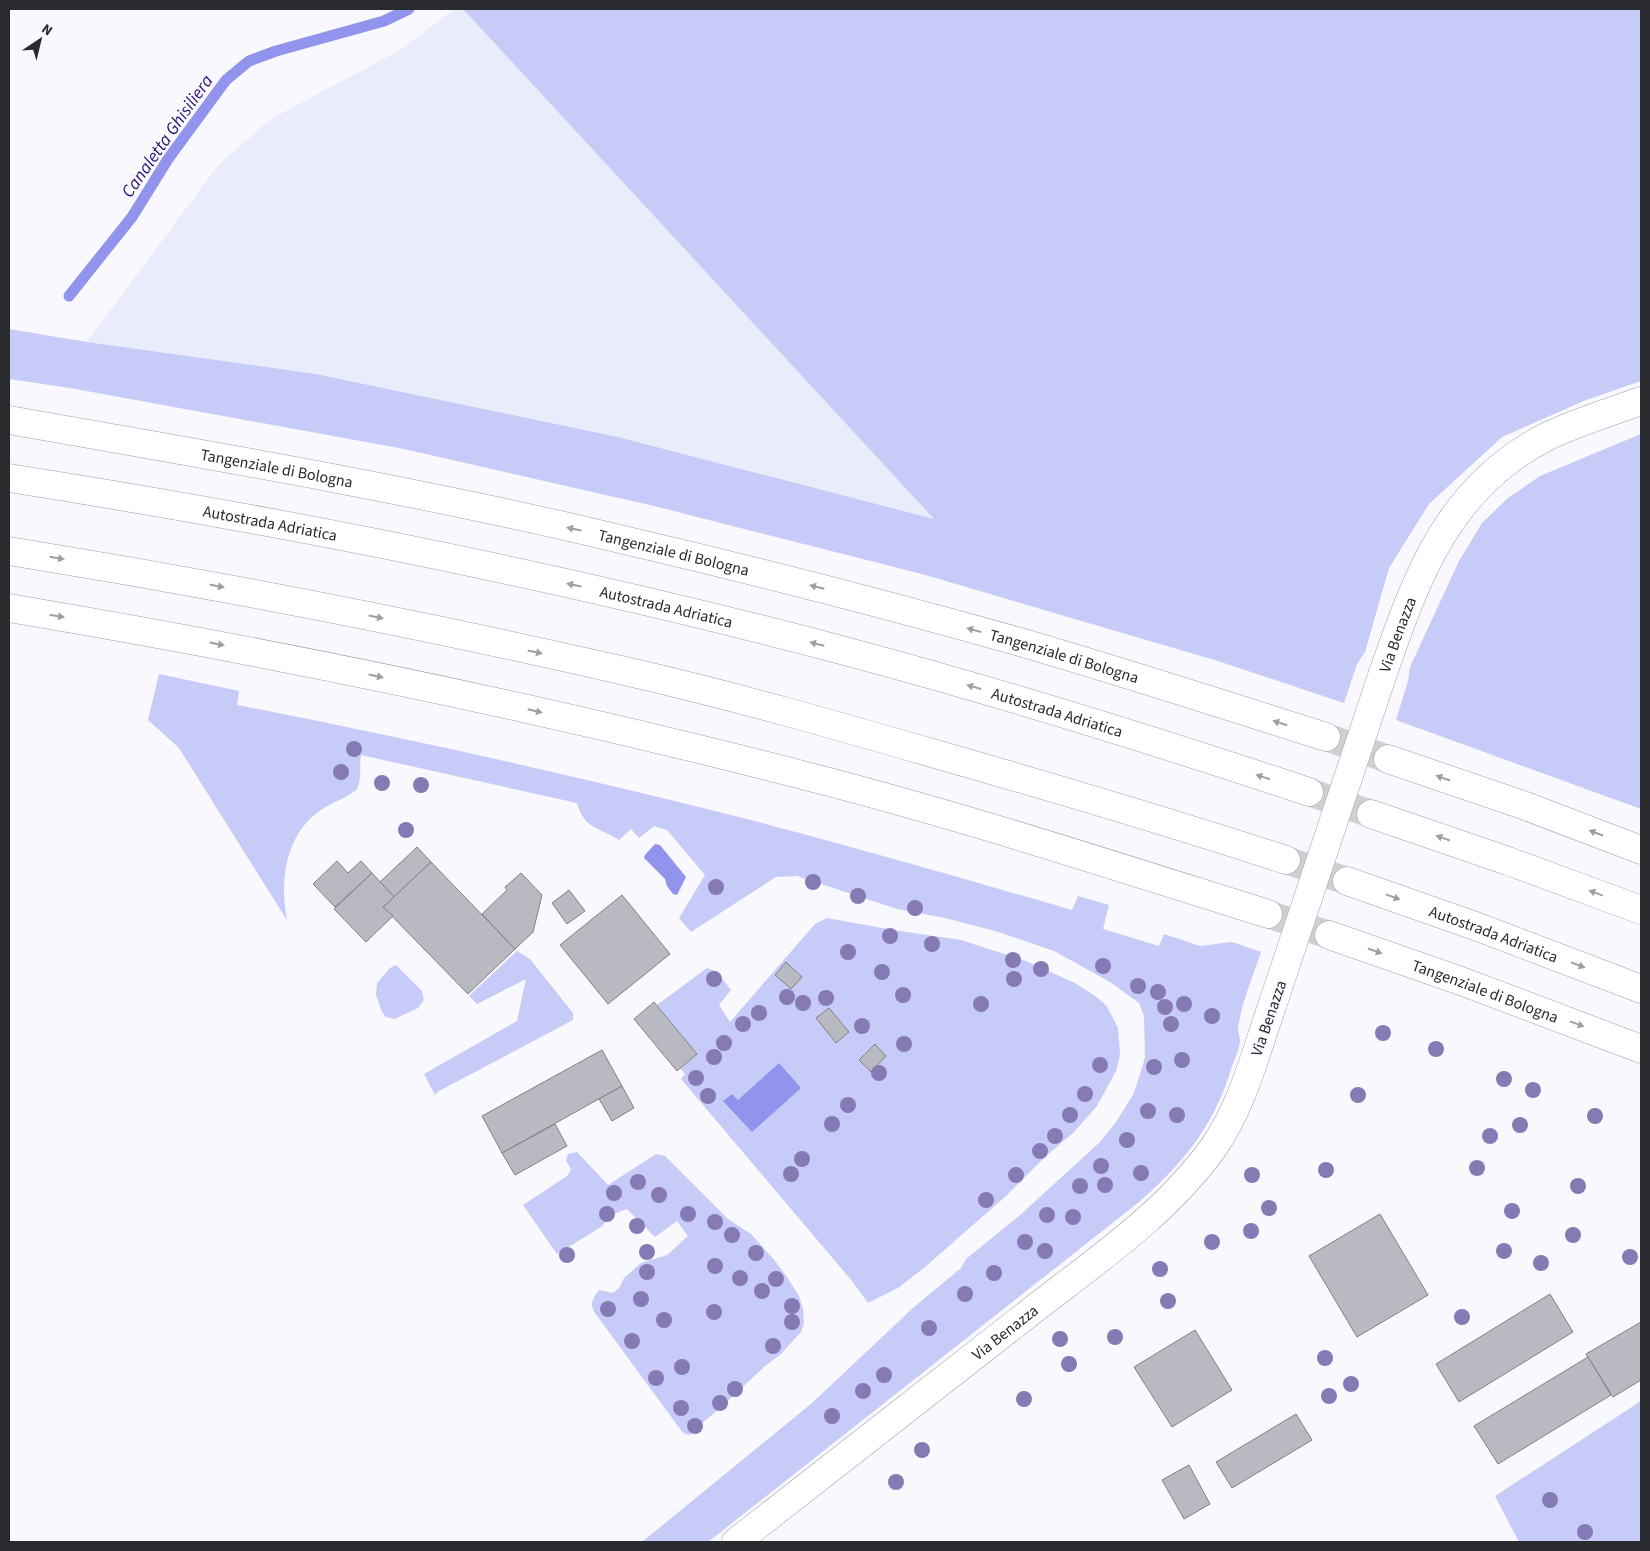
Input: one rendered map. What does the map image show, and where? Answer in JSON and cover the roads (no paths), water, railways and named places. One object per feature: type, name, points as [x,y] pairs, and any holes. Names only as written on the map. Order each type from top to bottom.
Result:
[{"type":"main road","name":"Via Benazza","points":[[736,1542],[1096,1260],[1174,1194],[1201,1164],[1226,1125],[1246,1080],[1402,616],[1425,565],[1461,506],[1474,491],[1506,463],[1526,448],[1549,436],[1596,417],[1641,402]]},
{"type":"main road","name":"Tangenziale di Bologna","points":[[9,420],[388,488],[622,539],[850,596],[1020,642],[1326,737]]},
{"type":"main road","name":"Autostrada Adriatica","points":[[9,478],[148,500],[404,549],[647,601],[846,652],[1012,698],[1175,748],[1309,792]]},
{"type":"main road","points":[[9,550],[147,573],[388,619],[641,675],[832,724],[1174,824],[1286,860]]},
{"type":"main road","points":[[9,608],[143,630],[294,659],[623,731],[808,776],[977,824],[1268,914]]},
{"type":"main road","points":[[1388,759],[1523,805],[1641,850]]},
{"type":"main road","points":[[1371,814],[1508,861],[1641,910]]},
{"type":"main road","name":"Autostrada Adriatica","points":[[1347,881],[1478,927],[1641,989]]},
{"type":"main road","name":"Tangenziale di Bologna","points":[[1329,935],[1461,981],[1641,1049]]},
{"type":"water","points":[[655,844],[660,845],[686,877],[677,895],[673,894],[667,886],[665,879],[644,858]]},
{"type":"water","points":[[779,1063],[801,1088],[752,1132],[723,1101],[732,1094],[738,1100]]},
{"type":"waterway","name":"Canaletta Ghisiliera","points":[[69,296],[132,217],[168,159],[226,80],[249,61],[276,51],[384,21],[409,9]]},
{"type":"tunnel","points":[[1326,737],[1388,759]]},
{"type":"tunnel","points":[[1309,792],[1371,814]]},
{"type":"tunnel","points":[[1286,860],[1347,881]]},
{"type":"tunnel","points":[[1268,914],[1329,935]]}]
